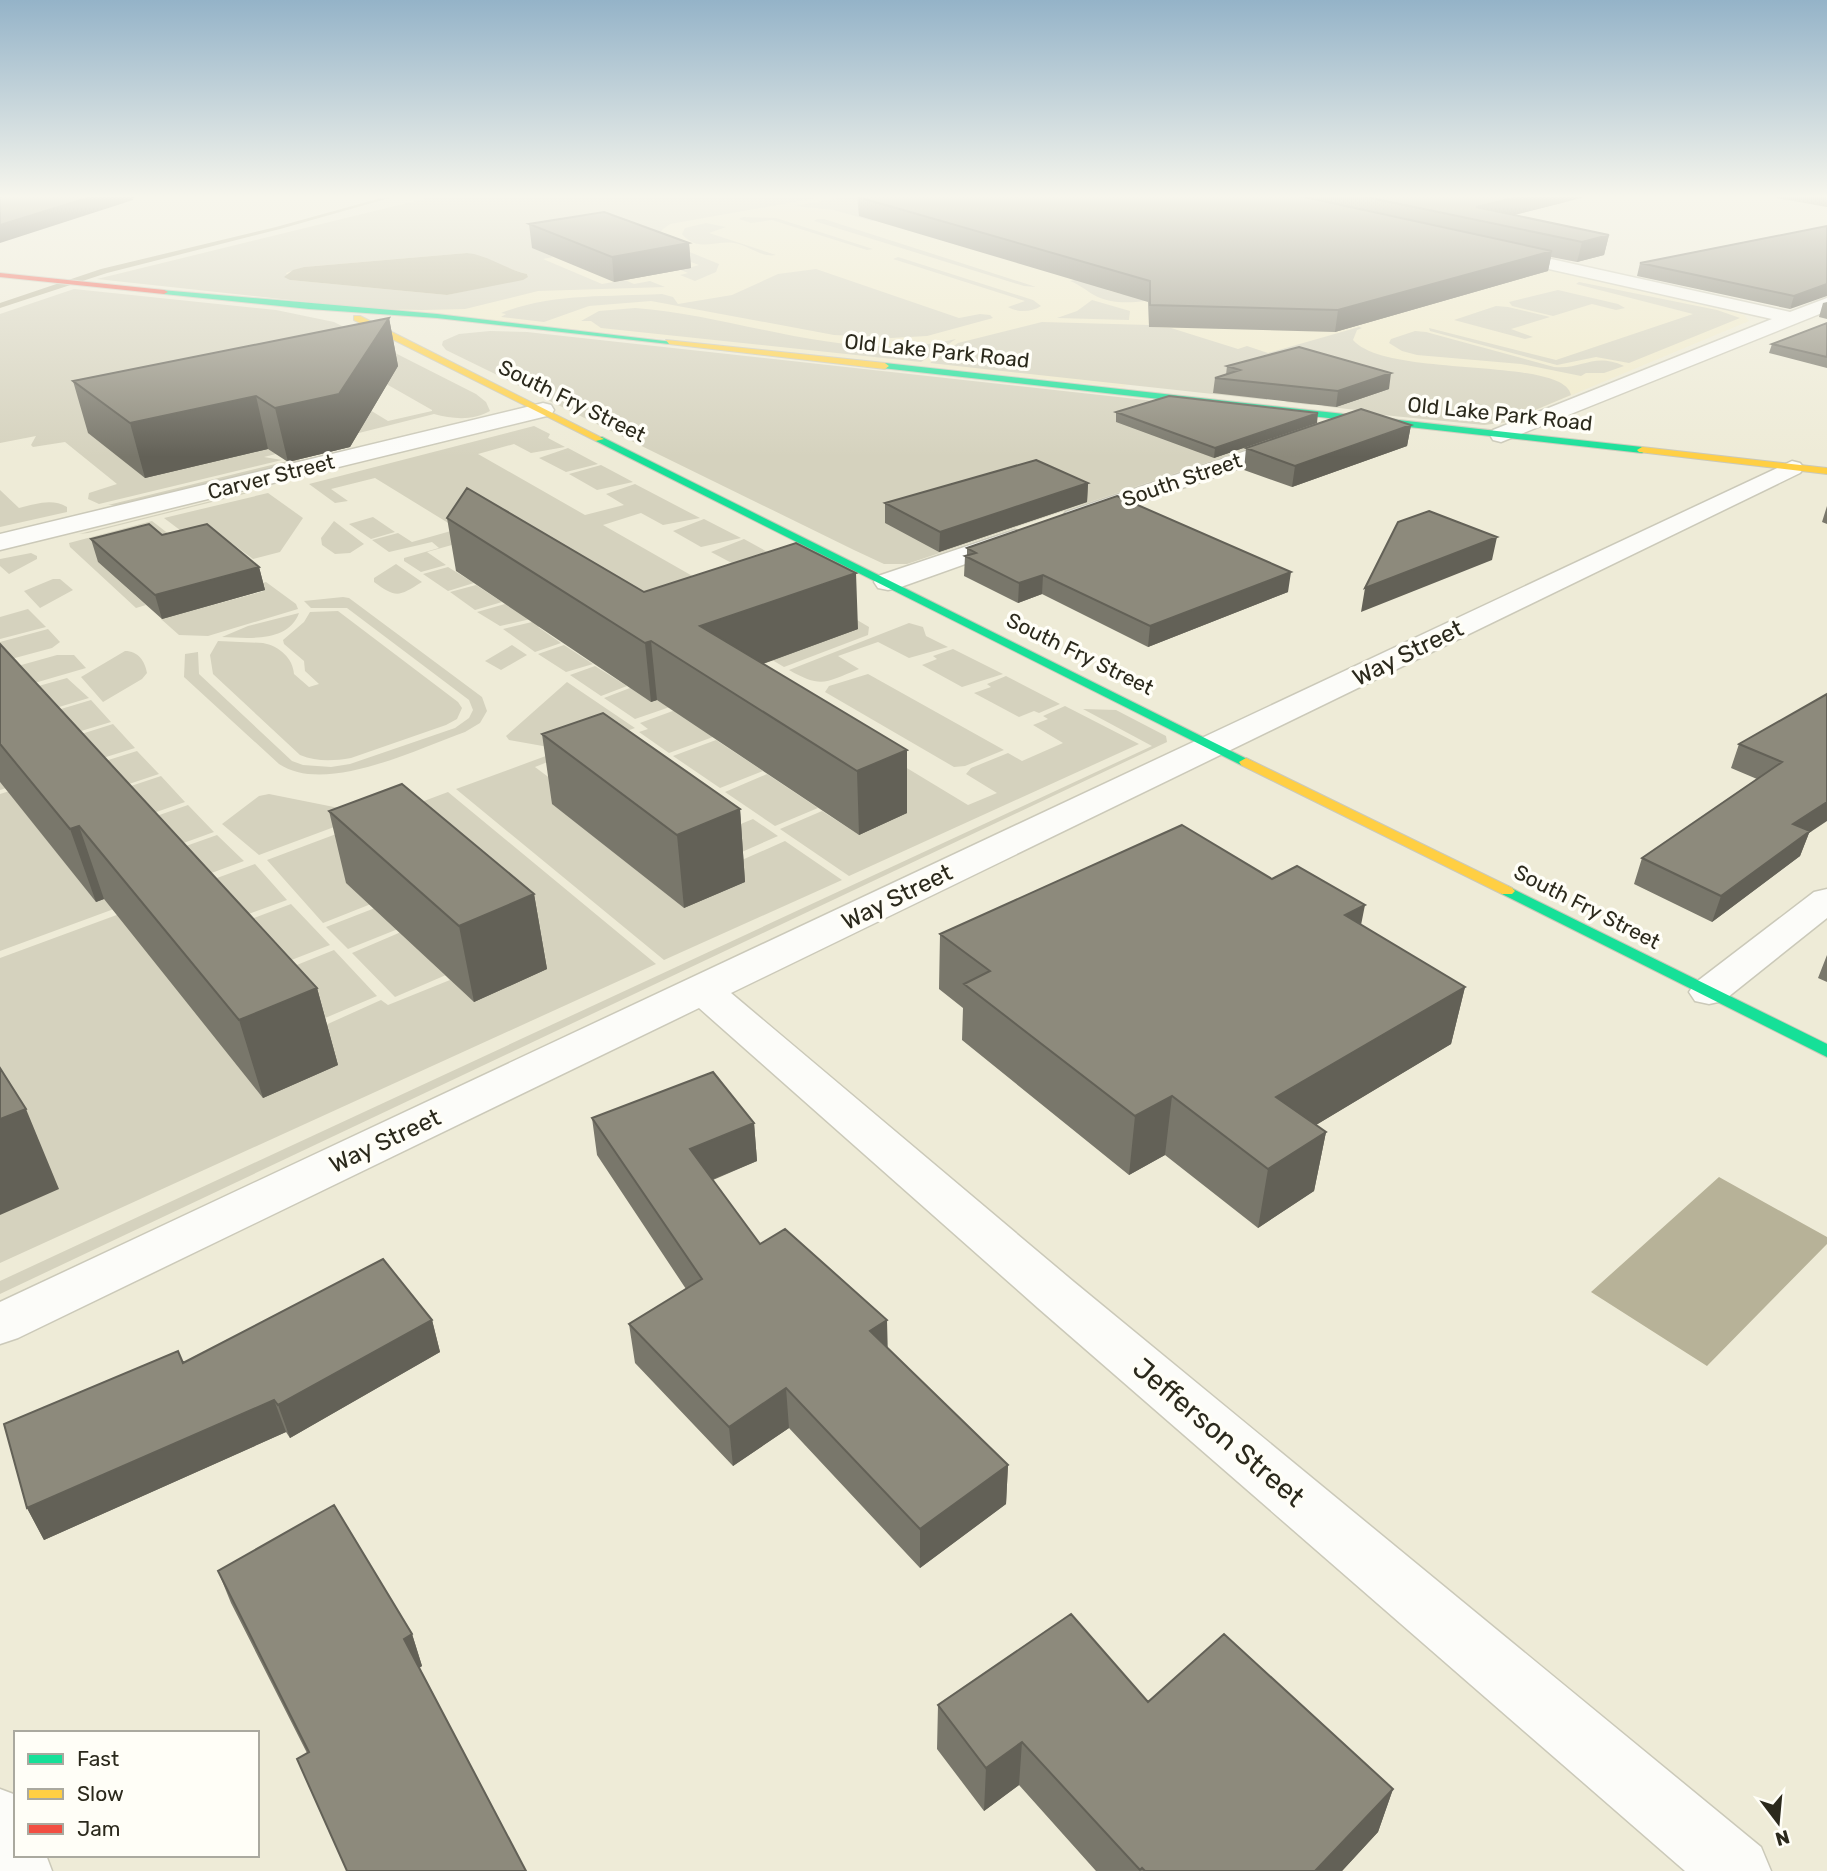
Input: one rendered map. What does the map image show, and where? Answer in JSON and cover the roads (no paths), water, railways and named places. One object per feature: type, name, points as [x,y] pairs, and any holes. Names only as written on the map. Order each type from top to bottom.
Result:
[{"type":"street","name":"Old Lake Park Road","points":[[70,282],[466,320],[1827,471]]},
{"type":"street","points":[[1633,282],[1791,318]]},
{"type":"street","name":"South Fry Street","points":[[309,307],[354,317],[1827,1051]]},
{"type":"street","points":[[1501,435],[1791,318],[1823,308]]},
{"type":"street","points":[[405,342],[427,331],[466,320]]},
{"type":"street","name":"Carver Street","points":[[0,542],[543,410]]},
{"type":"street","name":"South Street","points":[[1057,523],[1358,419]]},
{"type":"street","name":"Way Street","points":[[0,1324],[1216,745],[1792,467]]},
{"type":"street","points":[[888,582],[1031,532]]},
{"type":"street","points":[[1709,992],[1827,900]]},
{"type":"street","name":"Jefferson Street","points":[[703,990],[1056,1295],[1737,1871]]},
{"type":"street","points":[[0,1822],[18,1871]]},
{"type":"waterway","points":[[0,306],[70,282]]}]
